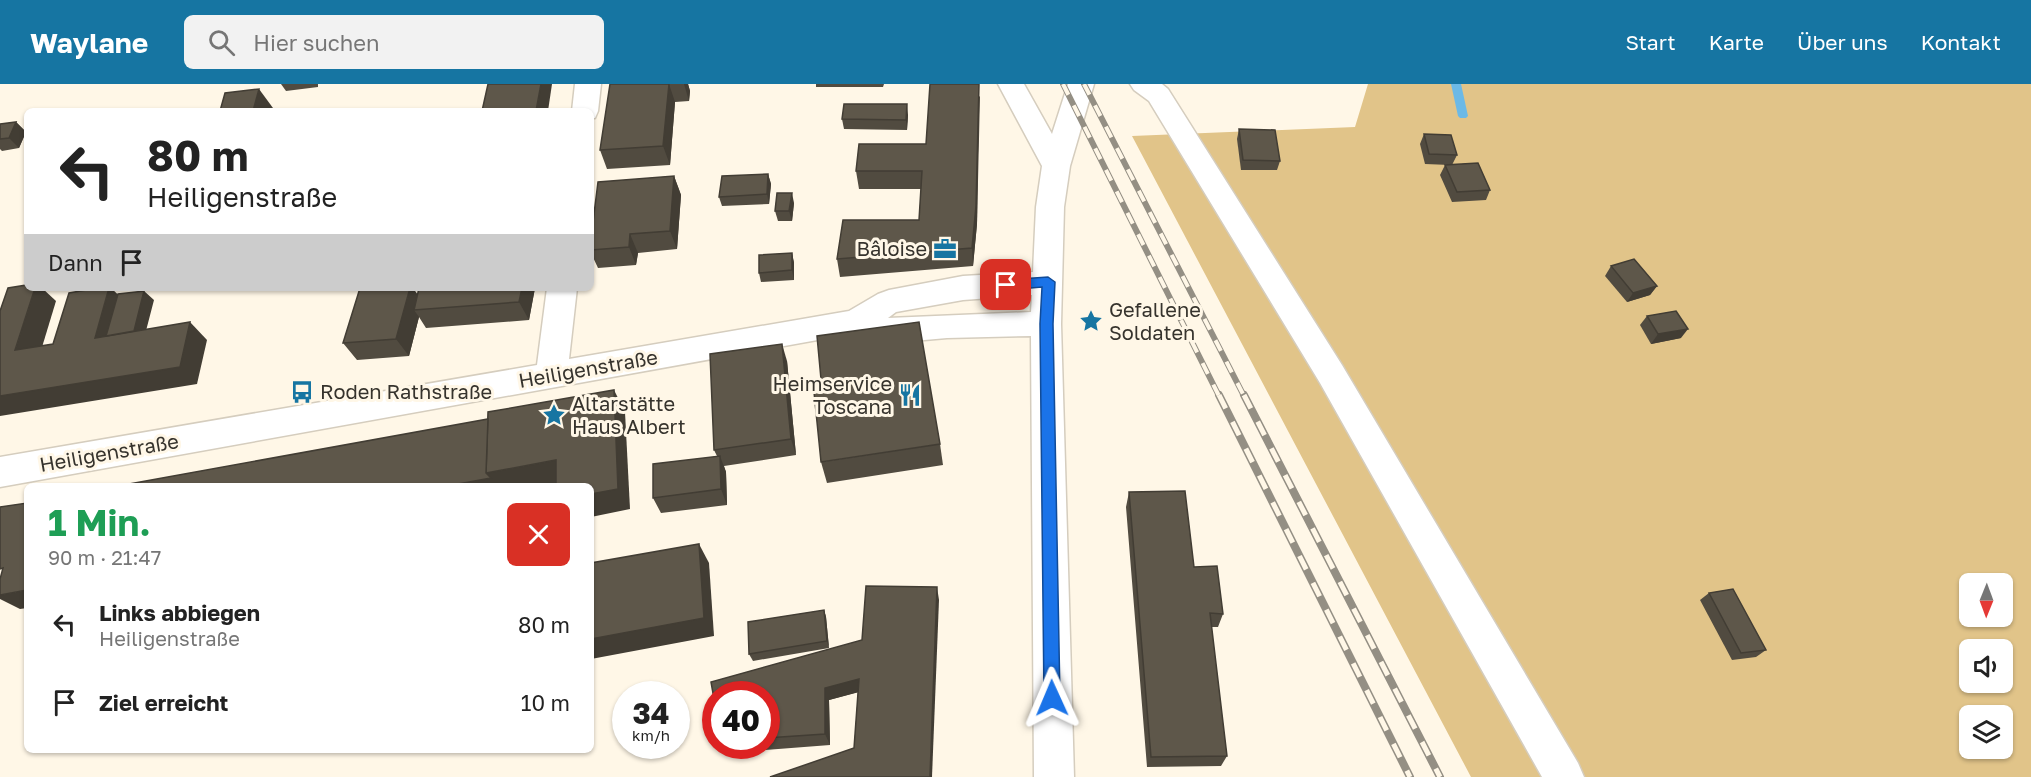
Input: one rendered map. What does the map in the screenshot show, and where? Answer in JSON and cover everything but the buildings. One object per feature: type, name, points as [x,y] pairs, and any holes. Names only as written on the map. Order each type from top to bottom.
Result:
[{"type":"street","points":[[585,108],[588,84]]},
{"type":"street","points":[[1011,84],[1056,166]]},
{"type":"street","points":[[1054,777],[1046,324],[1050,207],[1056,166],[1082,84]]},
{"type":"street","points":[[1143,84],[1159,95],[1331,374],[1564,777]]},
{"type":"street","name":"Heiligenstraße","points":[[0,472],[856,322],[889,302],[963,288],[1048,282]]},
{"type":"street","points":[[551,376],[562,291]]},
{"type":"street","name":"Heiligenstraße","points":[[856,322],[891,331],[947,326],[1046,324]]},
{"type":"shaded area","points":[[1368,84],[2031,84],[2031,777],[1471,777],[1132,136],[1355,127]]},
{"type":"waterway","points":[[1456,84],[1463,116]]},
{"type":"railway","points":[[1063,84],[1219,396]]},
{"type":"railway","points":[[1084,84],[1244,396]]},
{"type":"railway","points":[[1219,395],[1410,777]]},
{"type":"railway","points":[[1244,395],[1440,777]]},
{"type":"place","name":"Bâloise","points":[[945,249]]},
{"type":"place","name":"Gefallene Soldaten","points":[[1091,321]]},
{"type":"place","name":"Roden Rathstraße","points":[[302,392]]},
{"type":"place","name":"Heimservice Toscana","points":[[910,395]]},
{"type":"place","name":"Altarstätte Haus Albert","points":[[554,415]]},
{"type":"route","points":[[1006,285],[1048,282],[1046,324],[1052,698]]}]
